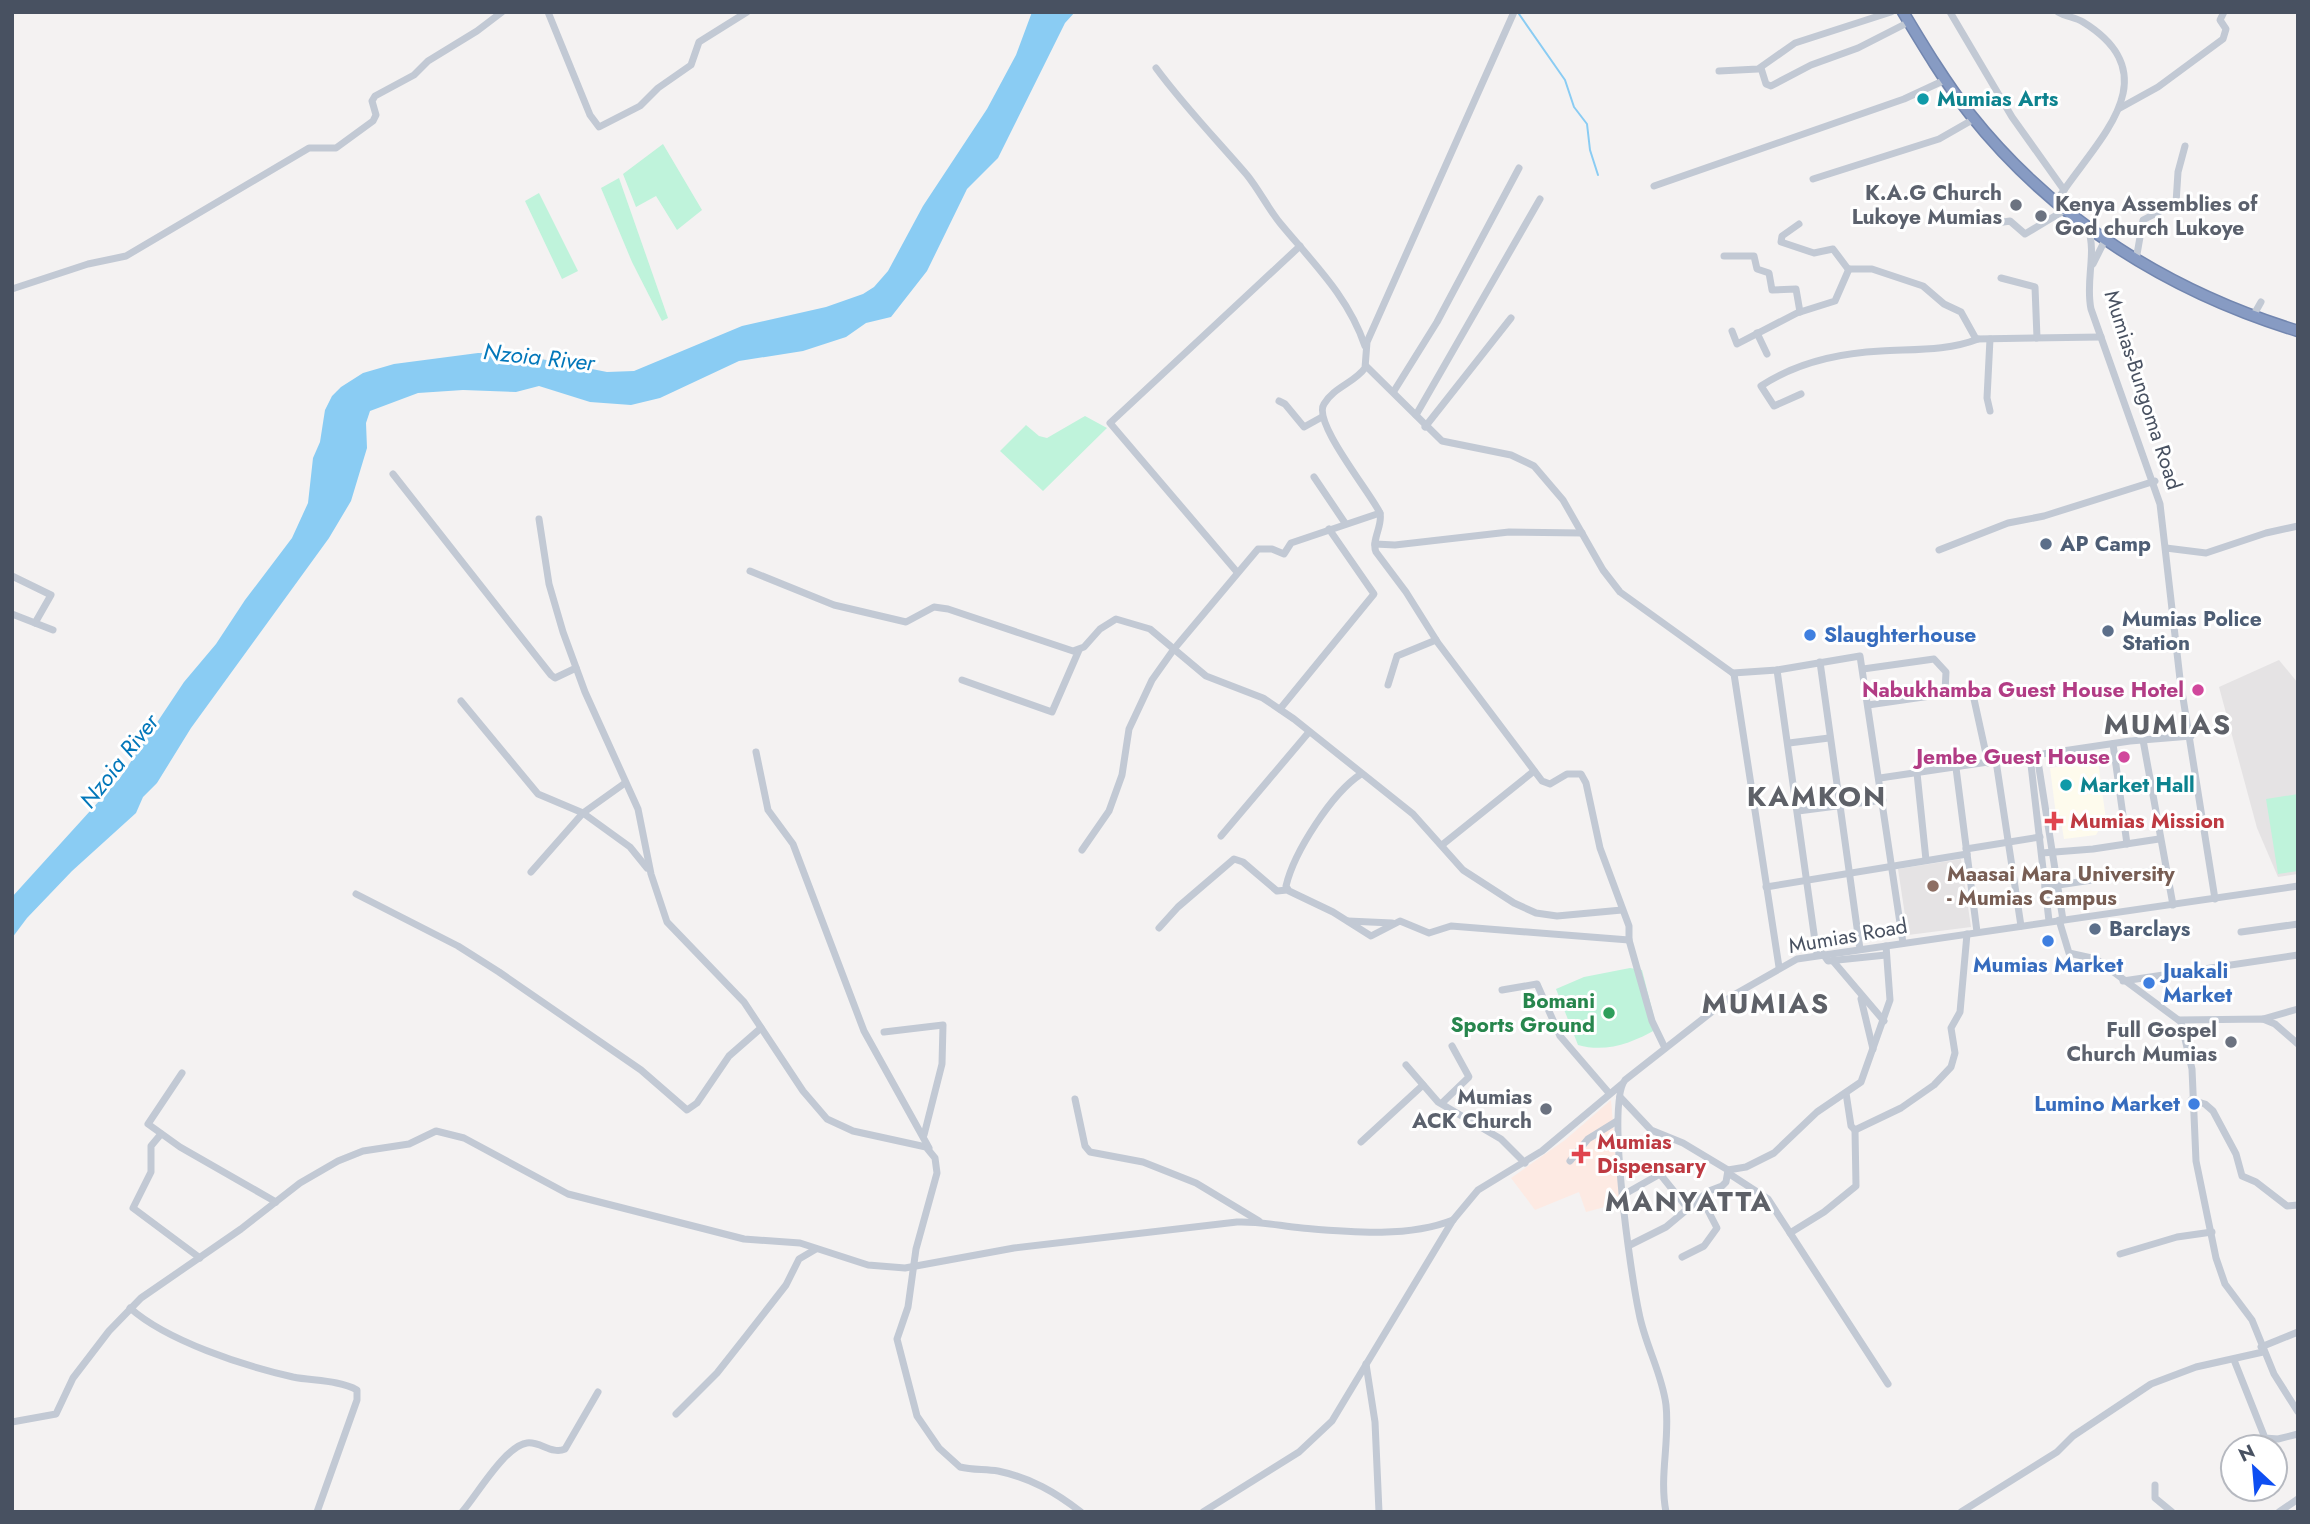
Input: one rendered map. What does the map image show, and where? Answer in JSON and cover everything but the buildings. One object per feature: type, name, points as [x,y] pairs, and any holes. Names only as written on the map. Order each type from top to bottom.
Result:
[{"type":"highway","name":"Mumias-Bungoma Road","points":[[1903,12],[1945,80],[1974,119],[2014,163],[2065,210],[2136,260],[2193,291],[2298,331]]},
{"type":"street","points":[[12,289],[88,264],[127,256],[309,148],[338,147],[373,121],[376,115],[372,101],[375,96],[414,75],[428,61],[502,12]]},
{"type":"street","points":[[548,12],[590,115],[599,127],[640,106],[657,88],[691,65],[699,42],[747,12]]},
{"type":"street","points":[[1365,347],[1514,12]]},
{"type":"street","points":[[1719,71],[1761,68],[1795,43],[1890,12],[1898,27]]},
{"type":"street","points":[[1950,12],[2012,117],[2064,190]]},
{"type":"street","points":[[2120,109],[2158,87],[2223,39],[2227,29],[2220,20],[2224,12]]},
{"type":"street","points":[[2056,202],[2105,135],[2120,109],[2125,81],[2122,62],[2086,24],[2061,13]]},
{"type":"street","points":[[1761,68],[1766,84],[1771,86],[1811,65],[1857,48],[1909,22]]},
{"type":"street","points":[[1156,68],[1206,132],[1248,176],[1343,298],[1365,347],[1366,366],[1394,391],[1436,438],[1450,444],[1511,455],[1527,461],[1563,500],[1608,577],[1629,599],[1733,673],[1777,670],[1856,655],[1861,658],[1903,943]]},
{"type":"street","points":[[1654,187],[1904,99],[1945,80]]},
{"type":"street","points":[[1813,179],[1941,138],[1974,119]]},
{"type":"street","points":[[2136,260],[2143,220],[2176,202],[2178,172],[2185,146]]},
{"type":"street","points":[[1394,391],[1437,322],[1519,168]]},
{"type":"street","points":[[1416,415],[1540,199]]},
{"type":"street","points":[[1997,223],[2012,221],[2025,234],[2065,210]]},
{"type":"street","points":[[1798,224],[1782,236],[1781,242],[1814,253],[1833,249],[1849,269]]},
{"type":"street","name":"Mumias-Bungoma Road","points":[[2088,228],[2092,243],[2089,300],[2155,481],[2166,548],[2179,673],[2215,899]]},
{"type":"street","name":"Mumias-Bungoma Road","points":[[2091,268],[2105,240]]},
{"type":"street","points":[[1237,572],[1110,423],[1300,246]]},
{"type":"street","points":[[1724,256],[1754,256],[1757,269],[1769,273],[1772,290],[1796,289],[1800,312]]},
{"type":"street","points":[[1732,331],[1736,344],[1800,312],[1838,299],[1849,269]]},
{"type":"street","points":[[1849,269],[1872,269],[1923,286],[1944,304],[1961,312],[1978,339]]},
{"type":"street","points":[[2001,278],[2015,284],[2035,287],[2037,338]]},
{"type":"street","points":[[2253,316],[2261,302]]},
{"type":"street","points":[[1426,426],[1511,318]]},
{"type":"street","points":[[1757,333],[1767,354]]},
{"type":"street","points":[[1801,394],[1774,406],[1761,386],[1817,360],[1877,351],[1961,344],[1978,339],[2101,337]]},
{"type":"street","points":[[1990,339],[1986,398],[1990,411]]},
{"type":"street","points":[[1366,366],[1326,401],[1322,407],[1322,417],[1381,513],[1375,544],[1377,555],[1406,592],[1436,640],[1545,784],[1567,774],[1581,774],[1586,783],[1600,848],[1629,926],[1629,940],[1652,1021],[1665,1048]]},
{"type":"street","points":[[1279,401],[1285,404],[1304,427],[1322,417]]},
{"type":"street","points":[[393,474],[551,675],[555,678],[576,668]]},
{"type":"street","points":[[1314,477],[1345,523]]},
{"type":"street","points":[[1939,550],[2008,523],[2044,516],[2155,481]]},
{"type":"street","points":[[1082,850],[1110,811],[1122,775],[1129,729],[1138,705],[1174,649],[1237,572],[1258,549],[1272,549],[1284,554],[1291,543],[1381,513]]},
{"type":"street","points":[[540,520],[549,584],[576,668],[642,821],[651,874],[663,916],[670,928],[744,1002],[802,1090],[827,1119],[853,1131],[930,1149]]},
{"type":"street","points":[[2166,548],[2210,552],[2266,533],[2298,527]]},
{"type":"street","points":[[1280,709],[1374,594],[1329,529]]},
{"type":"street","points":[[1375,544],[1395,545],[1509,531],[1582,533]]},
{"type":"street","points":[[750,571],[849,610],[906,622],[931,608],[942,607],[1069,650],[1079,650]]},
{"type":"street","points":[[12,576],[51,595],[35,623]]},
{"type":"street","points":[[12,614],[53,630]]},
{"type":"street","points":[[962,680],[1052,712],[1079,650],[1106,624],[1122,619],[1150,629],[1206,676],[1263,698],[1280,709],[1413,814],[1463,870],[1481,883],[1535,913],[1557,916],[1622,910]]},
{"type":"street","points":[[1388,685],[1397,656],[1436,640]]},
{"type":"street","points":[[1863,669],[1934,659],[1946,672],[1945,692]]},
{"type":"street","points":[[1820,662],[1860,948]]},
{"type":"street","points":[[1777,670],[1820,954],[1826,961],[1886,955]]},
{"type":"street","points":[[1733,673],[1740,699],[1779,967]]},
{"type":"street","points":[[1868,705],[1945,692],[1973,691],[1992,762],[2021,926]]},
{"type":"street","points":[[461,701],[538,794],[583,813],[635,852],[651,874]]},
{"type":"street","points":[[1221,836],[1309,732]]},
{"type":"street","points":[[1880,778],[2113,744],[2190,736]]},
{"type":"street","points":[[1789,743],[1829,738]]},
{"type":"street","points":[[2143,740],[2172,905]]},
{"type":"street","points":[[2113,744],[2127,844]]},
{"type":"street","points":[[756,752],[768,810],[793,844],[863,1031],[924,1136],[937,1164],[913,1266],[908,1307],[897,1339],[910,1394],[924,1427],[960,1467],[1001,1472],[1038,1483],[1056,1492],[1081,1512]]},
{"type":"street","points":[[2034,755],[2049,921]]},
{"type":"street","points":[[2034,755],[2053,853],[2061,920],[2069,953],[2091,957],[2179,1020],[2263,1019],[2298,1009]]},
{"type":"street","points":[[1956,768],[1977,932]]},
{"type":"street","points":[[1442,845],[1534,771]]},
{"type":"street","points":[[1917,773],[1926,860]]},
{"type":"street","points":[[1287,890],[1289,876],[1309,837],[1344,788],[1361,774]]},
{"type":"street","points":[[531,872],[583,813],[625,783]]},
{"type":"street","points":[[1798,811],[1883,800]]},
{"type":"street","points":[[1766,887],[1926,860],[2040,837]]},
{"type":"street","points":[[2042,853],[2159,839]]},
{"type":"street","points":[[1159,929],[1178,907],[1234,859],[1243,862],[1279,892],[1287,890],[1348,921],[1371,936],[1393,923]]},
{"type":"street","points":[[2045,887],[2166,869]]},
{"type":"street","name":"Mumias Road","points":[[1209,1510],[1317,1437],[1339,1412],[1453,1220],[1478,1190],[1525,1163],[1556,1141],[1609,1093],[1665,1048],[1732,996],[1779,967],[1820,954],[2298,886]]},
{"type":"street","points":[[356,894],[458,946],[499,972],[642,1070],[687,1110],[695,1107],[729,1056],[761,1028]]},
{"type":"street","points":[[1348,921],[1408,922],[1429,933],[1451,926],[1629,940]]},
{"type":"street","points":[[2241,932],[2298,924]]},
{"type":"street","points":[[1855,1130],[1901,1108],[1934,1084],[1951,1067],[1955,1053],[1951,1028],[1960,1012],[1967,934]]},
{"type":"street","points":[[1728,1172],[1746,1167],[1774,1153],[1817,1112],[1863,1079],[1891,1000],[1886,946]]},
{"type":"street","points":[[2123,981],[2298,955]]},
{"type":"street","points":[[1833,961],[1860,996],[1880,1013],[1884,1021]]},
{"type":"street","points":[[1502,990],[1537,984],[1560,1036],[1609,1093]]},
{"type":"street","points":[[1860,996],[1873,1049]]},
{"type":"street","points":[[2263,1019],[2275,1024],[2298,1044]]},
{"type":"street","points":[[2179,1020],[2189,1054],[2196,1161],[2223,1279],[2252,1320],[2262,1350],[2298,1412]]},
{"type":"street","points":[[884,1032],[943,1025],[942,1064],[924,1136]]},
{"type":"street","points":[[1442,1103],[1469,1077],[1452,1046]]},
{"type":"street","points":[[1406,1065],[1442,1103],[1501,1139],[1525,1163]]},
{"type":"street","points":[[182,1073],[148,1122],[161,1134],[276,1202]]},
{"type":"street","points":[[1622,1084],[1617,1121],[1623,1195],[1639,1314],[1659,1373],[1665,1403],[1666,1512]]},
{"type":"street","points":[[1361,1142],[1423,1085]]},
{"type":"street","points":[[1790,1233],[1824,1212],[1856,1186],[1855,1130],[1851,1126],[1846,1093]]},
{"type":"street","points":[[1620,1097],[1651,1129],[1683,1143],[1765,1196],[1888,1384]]},
{"type":"street","points":[[1075,1099],[1084,1141],[1090,1152],[1143,1162],[1196,1183],[1260,1221]]},
{"type":"street","points":[[2191,1100],[2211,1108],[2236,1154],[2242,1176],[2256,1182],[2287,1206],[2298,1205]]},
{"type":"street","points":[[1570,1161],[1588,1139],[1617,1121]]},
{"type":"street","points":[[12,1422],[56,1415],[73,1378],[130,1308],[300,1183],[350,1155],[409,1144],[443,1131],[464,1138],[568,1194],[731,1236],[800,1243],[868,1265],[913,1266],[1100,1237],[1260,1221],[1322,1229],[1411,1230],[1430,1228],[1453,1220]]},
{"type":"street","points":[[161,1134],[151,1146],[151,1172],[133,1208],[200,1258]]},
{"type":"street","points":[[1630,1245],[1659,1231],[1689,1210],[1726,1182],[1728,1172]]},
{"type":"street","points":[[1623,1195],[1660,1174],[1689,1210]]},
{"type":"street","points":[[1682,1257],[1704,1246],[1717,1228],[1702,1199]]},
{"type":"street","points":[[2120,1254],[2178,1237],[2212,1232]]},
{"type":"street","points":[[676,1414],[710,1380],[747,1335],[789,1280],[799,1259],[816,1249]]},
{"type":"street","points":[[130,1308],[158,1329],[201,1348],[281,1374],[357,1390],[357,1400],[317,1512]]},
{"type":"street","points":[[1961,1512],[2057,1451],[2073,1436],[2151,1384],[2196,1367],[2234,1360],[2298,1332]]},
{"type":"street","points":[[2234,1360],[2265,1439],[2298,1434]]},
{"type":"street","points":[[1366,1364],[1375,1422],[1379,1512]]},
{"type":"street","points":[[462,1512],[518,1446],[533,1443],[559,1451],[565,1449],[598,1392]]},
{"type":"street","points":[[2155,1485],[2155,1498],[2172,1512]]},
{"type":"street","points":[[2279,1512],[2298,1499]]},
{"type":"shaded area","points":[[2279,660],[2298,683],[2298,874],[2278,877],[2257,828],[2219,687]]},
{"type":"shaded area","points":[[2098,761],[2107,827],[2100,828],[2096,835],[2064,839],[2060,815],[2056,815],[2050,768]]},
{"type":"shaded area","name":"Maasai Mara University - Mumias Campus","points":[[1961,859],[1971,927],[1908,935],[1898,869]]},
{"type":"shaded area","name":"Mumias Dispensary","points":[[1611,1100],[1620,1203],[1586,1212],[1579,1192],[1535,1210],[1511,1178],[1565,1140]]},
{"type":"green space","points":[[663,144],[702,210],[677,230],[656,196],[636,207],[623,174]]},
{"type":"green space","points":[[619,178],[668,318],[662,321],[632,262],[601,188]]},
{"type":"green space","points":[[539,193],[578,271],[562,279],[525,201]]},
{"type":"green space","points":[[1085,416],[1107,428],[1043,491],[1000,451],[1026,425],[1039,436],[1047,438]]},
{"type":"green space","points":[[2298,794],[2298,871],[2278,874],[2266,799]]},
{"type":"green space","name":"Bomani Sports Ground","points":[[1630,968],[1642,970],[1657,1029],[1619,1045],[1599,1048],[1578,1045],[1556,989],[1584,977]]},
{"type":"water","points":[[1032,12],[1075,12],[1065,23],[998,158],[967,189],[927,271],[891,317],[866,323],[846,337],[803,351],[739,361],[660,398],[631,405],[590,402],[539,386],[516,392],[463,390],[418,393],[370,411],[366,423],[367,448],[351,501],[329,538],[191,728],[157,783],[143,797],[136,813],[72,871],[27,918],[12,938],[12,897],[120,778],[184,682],[216,644],[292,538],[308,503],[313,458],[320,442],[325,410],[332,396],[341,387],[363,373],[394,364],[478,353],[516,354],[607,372],[634,371],[742,326],[826,307],[863,294],[874,287],[888,271],[923,206],[987,109],[1016,55]]},
{"type":"waterway","points":[[1519,14],[1565,80],[1574,107],[1587,124],[1590,150],[1598,175]]},
{"type":"place","name":"Mumias Arts","points":[[1923,99]]},
{"type":"place","name":"K.A.G Church Lukoye Mumias","points":[[2016,205]]},
{"type":"place","name":"Kenya Assemblies of God church Lukoye","points":[[2041,216]]},
{"type":"place","name":"AP Camp","points":[[2046,544]]},
{"type":"place","name":"Mumias Police Station","points":[[2108,631]]},
{"type":"place","name":"Slaughterhouse","points":[[1810,635]]},
{"type":"place","name":"Nabukhamba Guest House Hotel","points":[[2198,690]]},
{"type":"place","name":"Jembe Guest House","points":[[2124,757]]},
{"type":"place","name":"Market Hall","points":[[2066,785]]},
{"type":"place","name":"Mumias Mission","points":[[2054,821]]},
{"type":"place","name":"Maasai Mara University - Mumias Campus","points":[[1933,886]]},
{"type":"place","name":"Barclays","points":[[2095,929]]},
{"type":"place","name":"Mumias Market","points":[[2048,941]]},
{"type":"place","name":"Juakali Market","points":[[2149,983]]},
{"type":"place","name":"Bomani Sports Ground","points":[[1609,1013]]},
{"type":"place","name":"Full Gospel Church Mumias","points":[[2231,1042]]},
{"type":"place","name":"Lumino Market","points":[[2194,1104]]},
{"type":"place","name":"Mumias ACK Church","points":[[1546,1109]]},
{"type":"place","name":"Mumias Dispensary","points":[[1581,1154]]},
{"type":"district","name":"MUMIAS","points":[[2168,724]]},
{"type":"district","name":"KAMKON","points":[[1817,796]]},
{"type":"district","name":"MUMIAS","points":[[1766,1003]]},
{"type":"district","name":"MANYATTA","points":[[1689,1201]]},
{"type":"water label","name":"Nzoia River","points":[[539,357]]},
{"type":"water label","name":"Nzoia River","points":[[119,761]]}]
